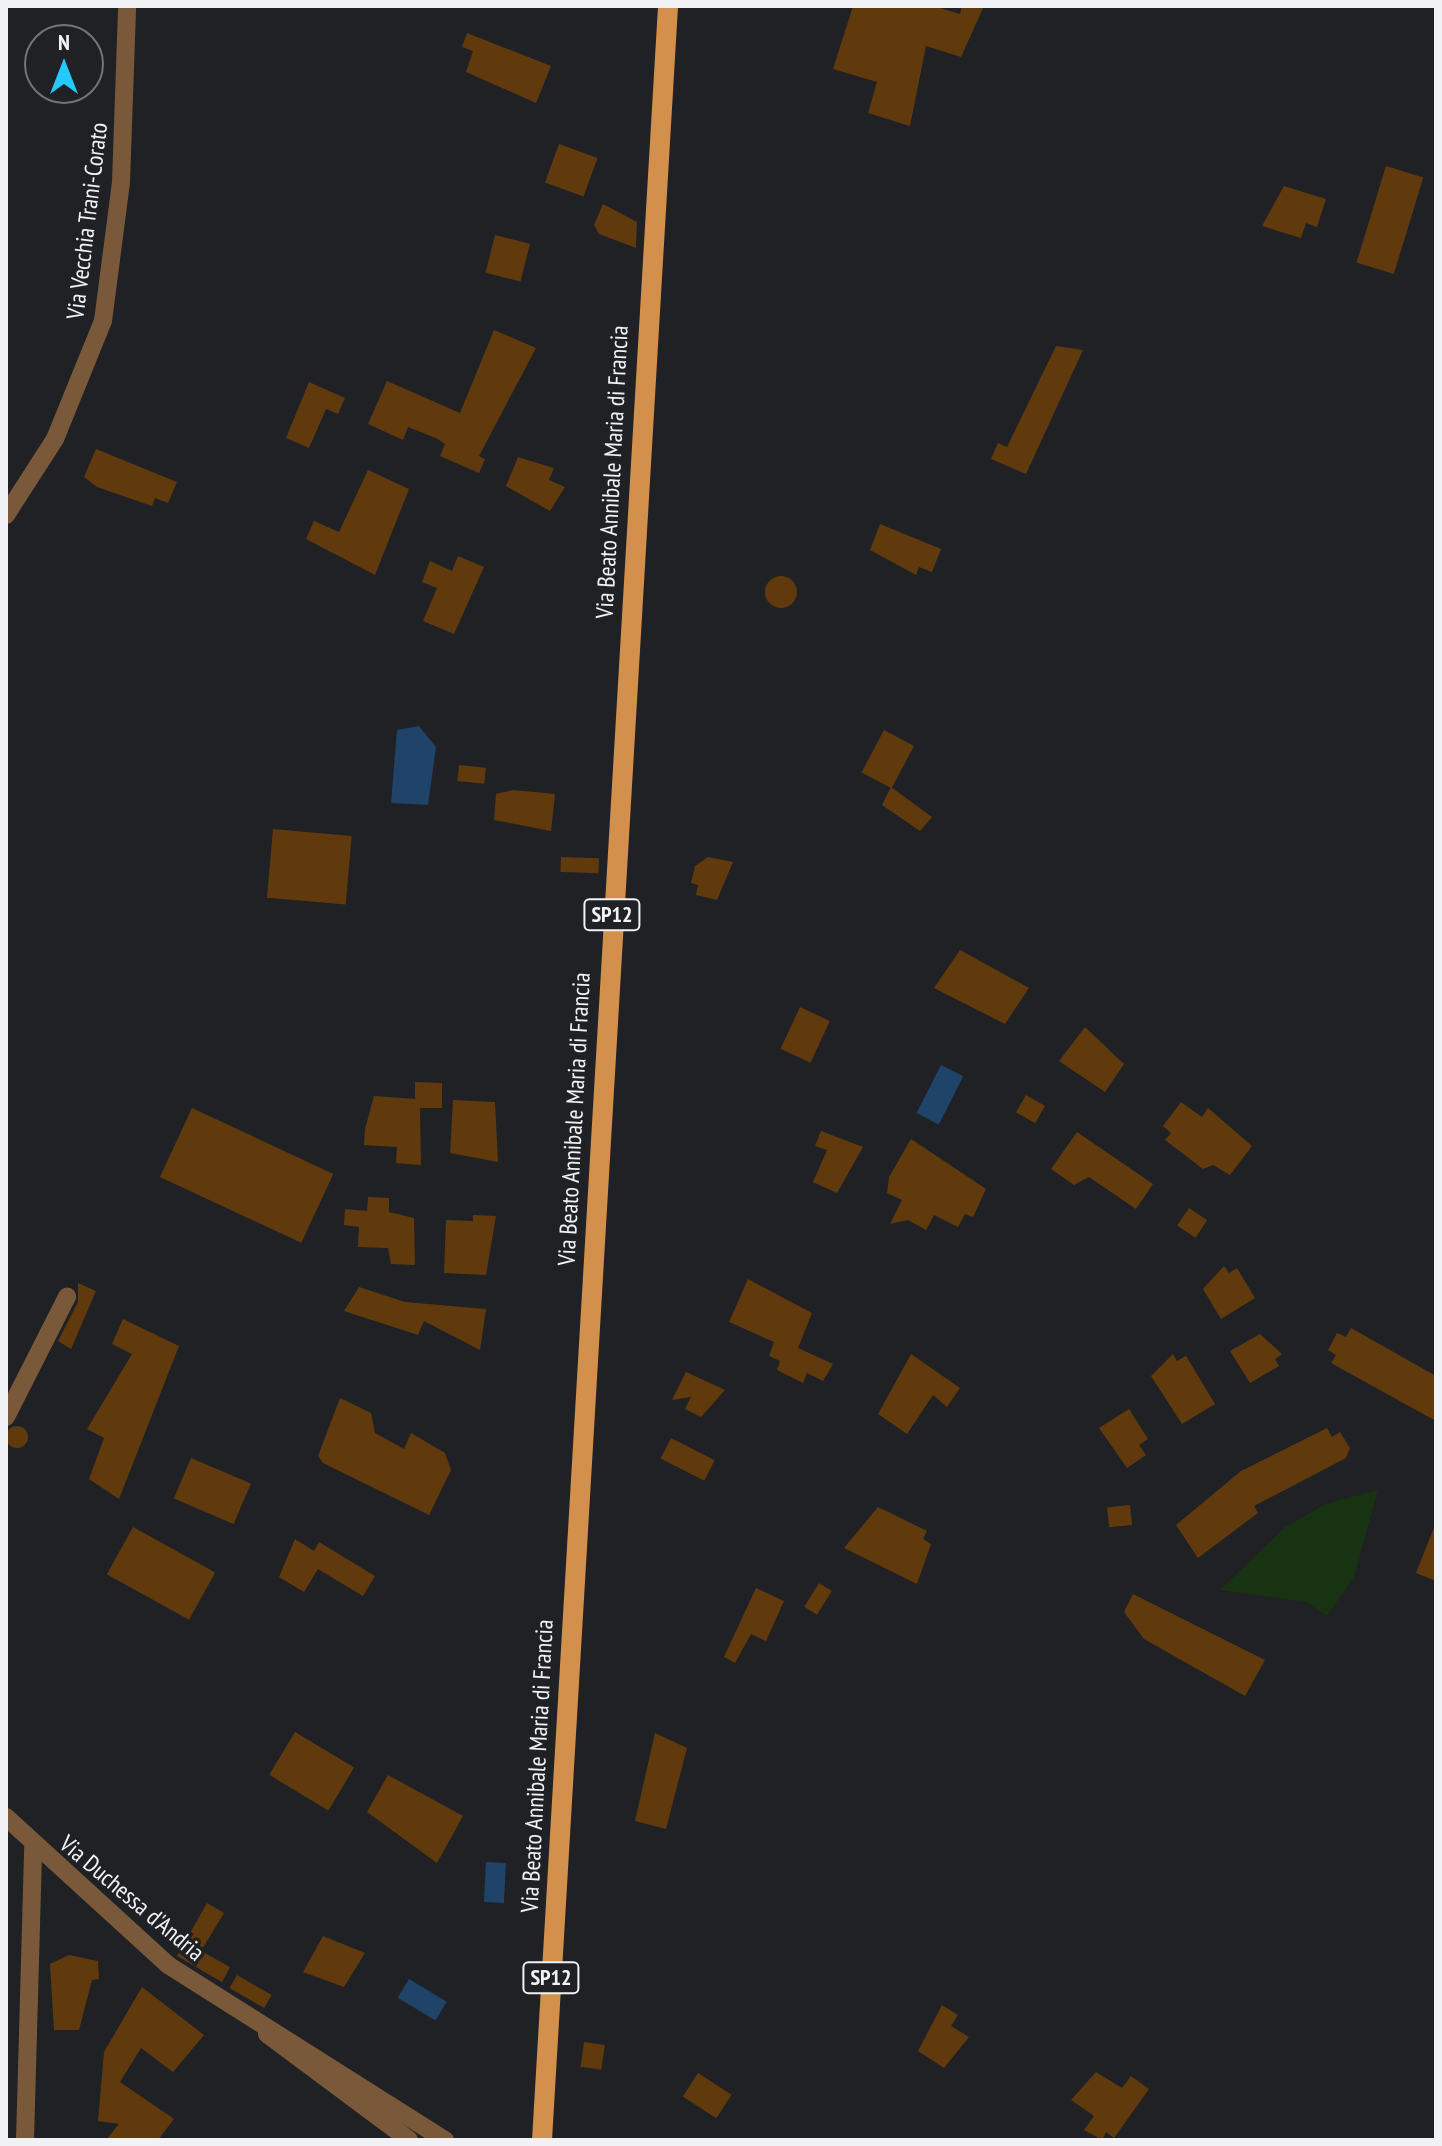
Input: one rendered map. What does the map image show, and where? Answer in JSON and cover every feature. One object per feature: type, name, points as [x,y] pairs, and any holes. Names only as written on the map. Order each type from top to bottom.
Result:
[{"type":"main road","name":"Via Beato Annibale Maria di Francia","points":[[545,2137],[668,6]]},
{"type":"street","name":"Via Vecchia Trani-Corato","points":[[6,515],[55,439],[103,321],[121,182],[127,6]]},
{"type":"street","points":[[6,1417],[67,1297]]},
{"type":"street","name":"Via Duchessa d'Andria","points":[[6,1817],[33,1847],[168,1965],[445,2140]]},
{"type":"street","name":"Via Duchessa d'Andria","points":[[6,1838],[33,1847]]},
{"type":"street","points":[[25,2140],[33,1847]]},
{"type":"street","name":"Via Duchessa d'Andria","points":[[241,2011],[409,2140]]},
{"type":"green space","points":[[1378,1490],[1354,1577],[1327,1616],[1307,1602],[1220,1590],[1285,1527],[1326,1504]]},
{"type":"water","points":[[419,726],[436,747],[428,805],[391,803],[397,730]]},
{"type":"water","points":[[941,1065],[963,1076],[939,1124],[916,1113]]},
{"type":"water","points":[[486,1862],[506,1863],[504,1903],[484,1902]]},
{"type":"water","points":[[409,1979],[447,2002],[435,2021],[398,1998]]},
{"type":"building","points":[[853,6],[933,6],[960,14],[962,6],[984,6],[961,57],[926,46],[910,126],[868,113],[877,82],[833,69]]},
{"type":"building","points":[[467,33],[551,66],[536,103],[466,72],[473,51],[462,47]]},
{"type":"building","points":[[559,144],[598,158],[584,197],[545,183]]},
{"type":"building","points":[[1386,166],[1423,177],[1394,274],[1356,263]]},
{"type":"building","points":[[1284,186],[1326,199],[1317,227],[1306,223],[1301,238],[1262,226]]},
{"type":"building","points":[[603,204],[637,222],[636,248],[599,234],[594,225]]},
{"type":"building","points":[[495,235],[530,244],[520,282],[486,273]]},
{"type":"building","points":[[494,330],[536,348],[479,456],[485,459],[479,473],[440,456],[445,444],[436,438],[408,427],[403,440],[368,424],[387,381],[460,413]]},
{"type":"building","points":[[1056,346],[1083,350],[1026,474],[991,459],[998,443],[1007,447]]},
{"type":"building","points":[[309,382],[345,398],[338,414],[326,409],[309,448],[286,438]]},
{"type":"building","points":[[96,449],[177,482],[168,503],[155,498],[152,506],[97,487],[84,477]]},
{"type":"building","points":[[518,457],[554,468],[549,480],[565,487],[550,511],[506,486]]},
{"type":"building","points":[[368,470],[409,489],[375,575],[306,539],[314,521],[339,532]]},
{"type":"building","points":[[880,524],[941,549],[932,572],[919,567],[916,575],[870,550]]},
{"type":"building","points":[[458,556],[484,567],[454,634],[423,621],[437,588],[422,582],[430,561],[452,571]]},
{"type":"building","points":[[781,576],[792,581],[797,592],[792,603],[781,608],[770,603],[765,592],[770,581]]},
{"type":"building","points":[[884,730],[914,746],[891,788],[861,772]]},
{"type":"building","points":[[459,765],[486,768],[484,784],[457,781]]},
{"type":"building","points":[[891,787],[932,817],[920,831],[882,805]]},
{"type":"building","points":[[513,790],[555,794],[551,831],[494,820],[496,794]]},
{"type":"building","points":[[273,829],[352,836],[346,905],[267,898]]},
{"type":"building","points":[[561,857],[599,858],[598,873],[560,872]]},
{"type":"building","points":[[708,857],[733,862],[717,900],[696,895],[698,885],[691,883],[695,866]]},
{"type":"building","points":[[960,950],[1029,988],[1005,1024],[934,988]]},
{"type":"building","points":[[800,1007],[830,1021],[810,1063],[781,1049]]},
{"type":"building","points":[[1085,1027],[1124,1064],[1105,1092],[1059,1061]]},
{"type":"building","points":[[415,1082],[442,1083],[442,1108],[420,1108],[421,1165],[396,1163],[397,1147],[364,1145],[374,1096],[415,1099]]},
{"type":"building","points":[[1026,1095],[1045,1106],[1035,1123],[1016,1112]]},
{"type":"building","points":[[453,1100],[495,1102],[498,1162],[450,1153]]},
{"type":"building","points":[[1181,1102],[1202,1117],[1208,1108],[1252,1146],[1230,1175],[1213,1165],[1203,1169],[1165,1140],[1171,1133],[1163,1126]]},
{"type":"building","points":[[192,1108],[333,1174],[301,1243],[160,1177]]},
{"type":"building","points":[[821,1131],[863,1147],[837,1193],[813,1182],[827,1150],[815,1146]]},
{"type":"building","points":[[1077,1132],[1153,1184],[1136,1209],[1089,1177],[1074,1185],[1051,1169]]},
{"type":"building","points":[[911,1139],[986,1189],[973,1217],[965,1214],[958,1227],[934,1215],[926,1230],[908,1220],[890,1224],[902,1200],[887,1193],[889,1177]]},
{"type":"building","points":[[368,1197],[389,1198],[389,1212],[414,1218],[415,1265],[391,1264],[388,1248],[358,1247],[359,1227],[344,1225],[345,1209],[367,1211]]},
{"type":"building","points":[[1189,1208],[1207,1220],[1195,1238],[1177,1225]]},
{"type":"building","points":[[473,1215],[496,1216],[486,1275],[444,1273],[446,1220],[473,1221]]},
{"type":"building","points":[[1224,1266],[1229,1273],[1237,1268],[1255,1298],[1221,1319],[1203,1289]]},
{"type":"building","points":[[748,1279],[812,1313],[798,1348],[833,1364],[823,1381],[807,1373],[803,1383],[777,1370],[780,1361],[769,1356],[774,1342],[729,1322]]},
{"type":"building","points":[[78,1283],[96,1291],[71,1349],[58,1341],[78,1302]]},
{"type":"building","points":[[359,1287],[405,1302],[486,1309],[480,1350],[424,1321],[418,1335],[344,1311]]},
{"type":"building","points":[[123,1319],[179,1346],[119,1499],[89,1479],[104,1438],[87,1429],[132,1354],[112,1344]]},
{"type":"building","points":[[1351,1328],[1436,1376],[1436,1421],[1331,1363],[1336,1355],[1328,1350],[1337,1333],[1346,1337]]},
{"type":"building","points":[[1260,1334],[1282,1354],[1275,1359],[1279,1366],[1250,1383],[1230,1351]]},
{"type":"building","points":[[911,1354],[960,1388],[947,1407],[933,1395],[907,1434],[878,1414]]},
{"type":"building","points":[[1173,1354],[1177,1361],[1186,1356],[1215,1404],[1182,1424],[1151,1376]]},
{"type":"building","points":[[686,1372],[725,1390],[701,1417],[685,1409],[691,1397],[672,1400]]},
{"type":"building","points":[[340,1398],[371,1413],[375,1433],[404,1449],[411,1433],[445,1453],[451,1470],[429,1515],[323,1463],[318,1456]]},
{"type":"building","points":[[1129,1409],[1148,1439],[1139,1445],[1146,1455],[1127,1468],[1099,1428]]},
{"type":"building","points":[[17,1426],[25,1429],[28,1437],[25,1445],[17,1448],[9,1445],[6,1437],[9,1429]]},
{"type":"building","points":[[1327,1428],[1332,1437],[1340,1432],[1350,1448],[1346,1458],[1254,1506],[1258,1513],[1198,1558],[1176,1525],[1241,1471]]},
{"type":"building","points":[[671,1438],[715,1460],[704,1481],[661,1458]]},
{"type":"building","points":[[191,1458],[251,1483],[234,1524],[174,1499]]},
{"type":"building","points":[[1130,1505],[1132,1525],[1109,1527],[1107,1507]]},
{"type":"building","points":[[878,1507],[927,1531],[923,1539],[931,1544],[917,1584],[844,1548]]},
{"type":"building","points":[[1436,1525],[1436,1581],[1416,1573]]},
{"type":"building","points":[[133,1527],[215,1573],[189,1620],[107,1574]]},
{"type":"building","points":[[295,1539],[314,1551],[319,1542],[375,1576],[363,1596],[318,1569],[304,1592],[279,1577]]},
{"type":"building","points":[[819,1583],[832,1591],[817,1615],[804,1607]]},
{"type":"building","points":[[756,1588],[784,1601],[766,1641],[751,1634],[735,1663],[724,1657]]},
{"type":"building","points":[[1133,1594],[1265,1660],[1245,1696],[1144,1639],[1124,1612]]},
{"type":"building","points":[[295,1732],[354,1768],[328,1810],[269,1775]]},
{"type":"building","points":[[655,1733],[687,1748],[666,1829],[635,1821]]},
{"type":"building","points":[[388,1775],[463,1816],[437,1863],[367,1812]]},
{"type":"building","points":[[207,1903],[224,1913],[201,1951],[230,1967],[222,1982],[177,1956]]},
{"type":"building","points":[[323,1936],[365,1953],[344,1987],[303,1972]]},
{"type":"building","points":[[69,1955],[98,1961],[99,1979],[92,1980],[79,2030],[54,2030],[50,1964]]},
{"type":"building","points":[[237,1975],[272,1995],[264,2008],[230,1988]]},
{"type":"building","points":[[142,1987],[204,2035],[173,2072],[141,2048],[120,2082],[174,2119],[158,2140],[106,2140],[119,2124],[98,2121],[104,2052]]},
{"type":"building","points":[[942,2005],[958,2015],[951,2026],[969,2037],[944,2068],[918,2051]]},
{"type":"building","points":[[584,2042],[605,2045],[601,2070],[581,2067]]},
{"type":"building","points":[[1096,2072],[1122,2088],[1131,2076],[1149,2089],[1114,2138],[1106,2132],[1102,2140],[1084,2130],[1094,2116],[1071,2100]]},
{"type":"building","points":[[698,2073],[732,2095],[716,2118],[683,2096]]}]
